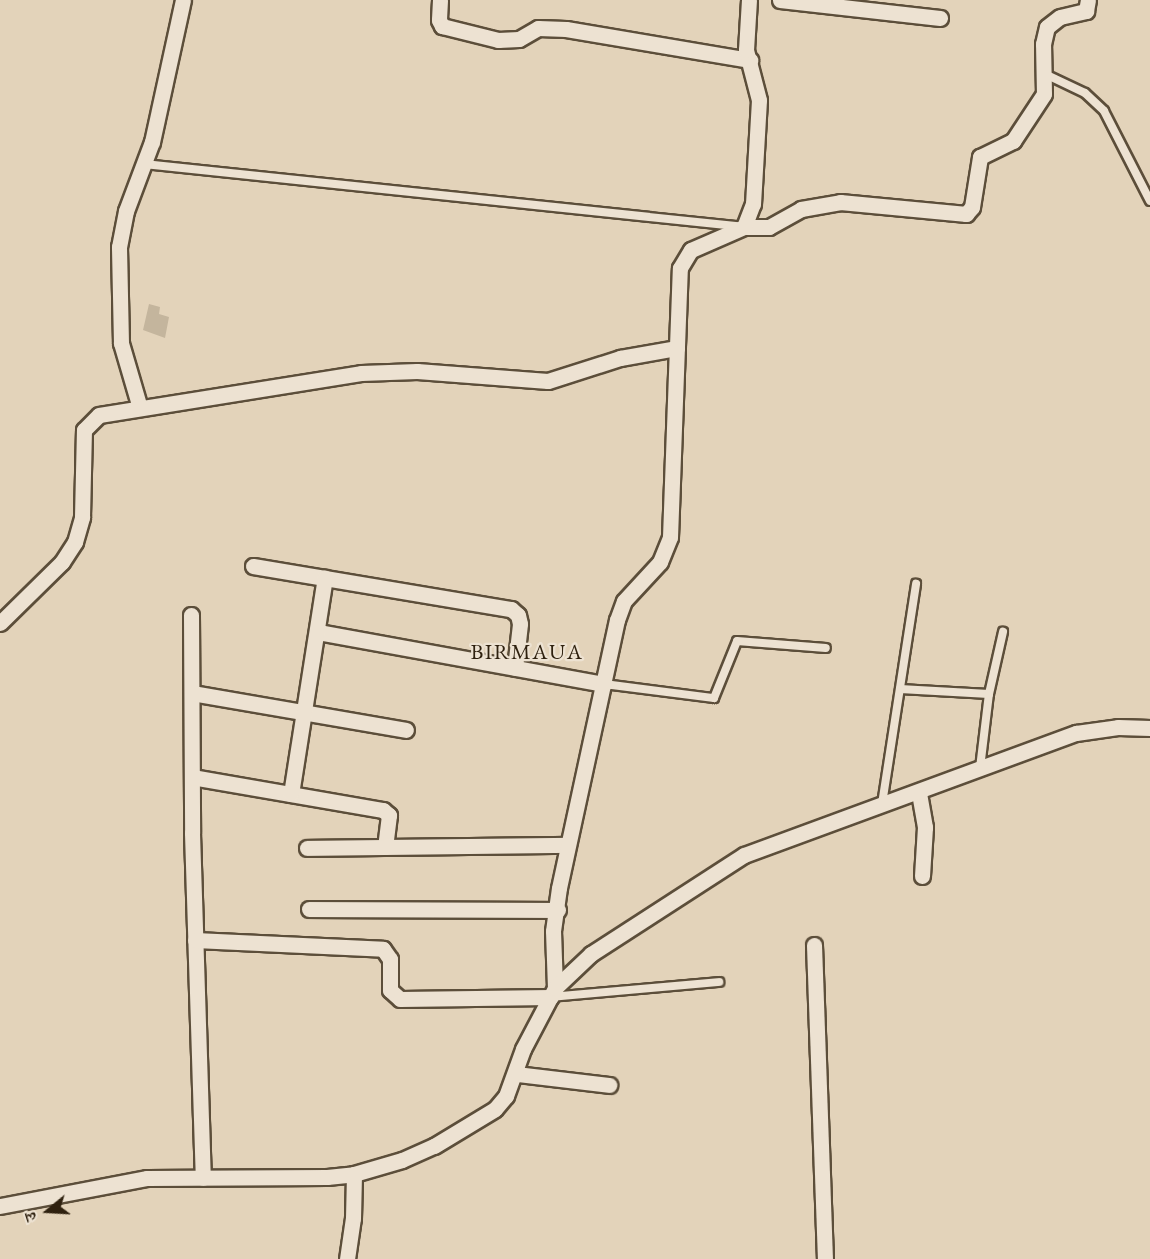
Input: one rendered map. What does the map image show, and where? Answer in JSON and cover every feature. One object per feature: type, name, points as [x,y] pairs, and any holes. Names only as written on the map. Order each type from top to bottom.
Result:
[{"type":"street","points":[[141,408],[121,343],[119,248],[126,211],[144,164],[183,0]]},
{"type":"street","points":[[440,0],[438,20],[442,26],[498,40],[519,39],[538,28],[566,29],[750,60]]},
{"type":"street","points":[[744,227],[753,204],[760,122],[756,81],[745,37],[749,0]]},
{"type":"street","points":[[780,0],[940,18]]},
{"type":"street","points":[[553,993],[553,932],[567,845],[617,620],[636,586],[660,562],[666,552],[673,516],[677,288],[686,256],[707,242],[744,227],[769,227],[801,209],[840,202],[966,214],[972,207],[980,157],[1013,141],[1044,94],[1043,44],[1047,27],[1056,19],[1086,11],[1088,0]]},
{"type":"street","points":[[0,623],[62,562],[75,542],[82,517],[83,442],[87,424],[107,412],[238,396],[361,373],[417,371],[548,381],[620,358],[677,348]]},
{"type":"street","points":[[253,566],[511,609],[518,615],[520,624],[515,668]]},
{"type":"street","points":[[291,794],[325,578]]},
{"type":"street","points":[[192,615],[195,940],[203,1178]]},
{"type":"street","points":[[318,632],[604,684]]},
{"type":"street","points":[[192,693],[306,710],[406,730]]},
{"type":"street","points":[[0,1206],[147,1178],[354,1174],[434,1146],[485,1115],[506,1096],[517,1074],[523,1049],[553,993],[591,954],[744,855],[1094,729],[1150,728]]},
{"type":"street","points":[[192,777],[386,811],[389,819],[385,847]]},
{"type":"street","points":[[919,793],[925,827],[922,876]]},
{"type":"street","points":[[308,848],[567,845]]},
{"type":"street","points":[[309,909],[558,910]]},
{"type":"street","points":[[195,940],[383,949],[390,959],[390,990],[400,999],[553,993]]},
{"type":"street","points":[[814,945],[825,1259]]},
{"type":"street","points":[[517,1074],[609,1085]]},
{"type":"street","points":[[347,1259],[354,1218],[354,1174]]},
{"type":"lane","points":[[1045,74],[1085,93],[1104,111],[1150,201]]},
{"type":"lane","points":[[144,164],[744,227]]},
{"type":"lane","points":[[881,805],[916,584]]},
{"type":"lane","points":[[980,769],[989,694],[1003,632]]},
{"type":"lane","points":[[604,684],[714,698],[719,693],[731,648],[737,642],[826,648]]},
{"type":"lane","points":[[900,689],[989,694]]},
{"type":"lane","points":[[553,993],[719,982]]},
{"type":"shaded area","points":[[149,304],[160,307],[159,314],[169,317],[165,338],[143,330]]},
{"type":"district","name":"BIRMAUA","points":[[527,652]]}]
